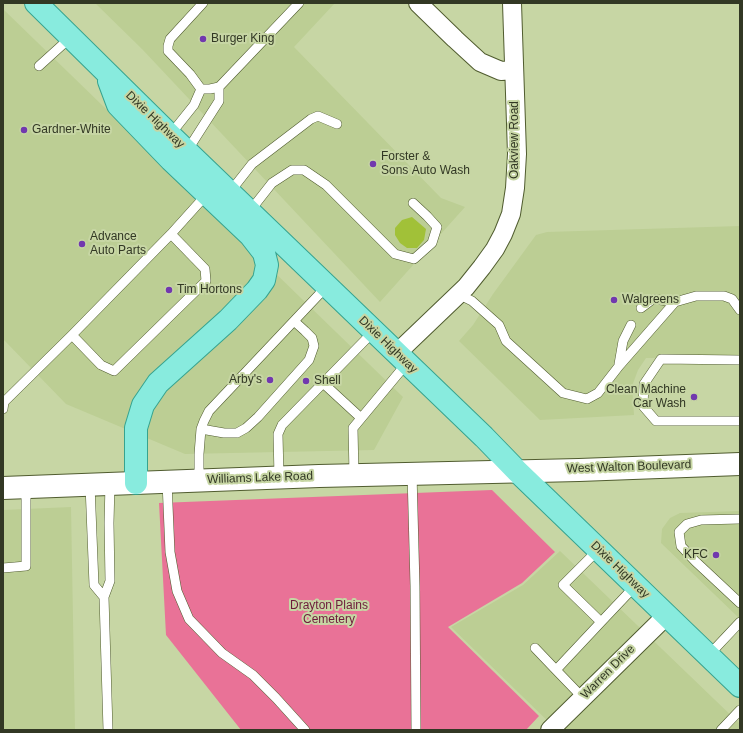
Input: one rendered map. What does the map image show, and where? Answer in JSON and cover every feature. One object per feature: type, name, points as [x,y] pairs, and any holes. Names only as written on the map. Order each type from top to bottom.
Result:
[{"type":"main road","name":"Dixie Highway","points":[[36,3],[106,73],[740,686]]},
{"type":"main road","points":[[106,73],[118,106],[171,160],[250,236],[264,253],[267,265],[264,280],[257,290],[228,320],[158,383],[143,405],[136,428],[136,483]]},
{"type":"main road","name":"West Walton Boulevard","points":[[517,471],[740,464]]},
{"type":"main road","name":"Williams Lake Road","points":[[3,488],[279,477],[517,471]]},
{"type":"street","points":[[418,3],[454,39],[480,62],[501,71],[514,70]]},
{"type":"street","name":"Oakview Road","points":[[402,358],[477,273],[495,249],[503,234],[510,214],[515,188],[518,154],[512,3]]},
{"type":"street","name":"Warren Drive","points":[[550,730],[667,615]]},
{"type":"lane","points":[[202,89],[168,51],[168,46],[170,39],[203,3]]},
{"type":"lane","points":[[202,89],[218,87],[299,3]]},
{"type":"lane","points":[[40,66],[71,37]]},
{"type":"lane","points":[[187,151],[218,101],[218,87]]},
{"type":"lane","points":[[170,135],[194,105],[202,89]]},
{"type":"lane","points":[[230,192],[252,164],[311,119],[318,116],[337,124]]},
{"type":"lane","points":[[250,211],[272,183],[292,170],[304,170],[326,185],[395,254],[414,259],[432,243],[437,227],[413,204]]},
{"type":"lane","points":[[3,409],[4,402],[171,234],[207,194]]},
{"type":"lane","points":[[72,335],[101,365],[114,370],[206,281],[205,270],[171,234]]},
{"type":"lane","points":[[199,480],[201,429],[209,411],[327,286]]},
{"type":"lane","points":[[458,294],[472,302],[499,325],[506,341],[563,393],[587,399],[598,393],[619,366],[675,302]]},
{"type":"lane","points":[[641,308],[653,299],[675,302],[696,296],[724,296],[732,299],[740,310]]},
{"type":"lane","points":[[201,429],[224,433],[236,433],[246,428],[258,417],[309,360],[314,346],[312,338],[294,321]]},
{"type":"lane","points":[[619,366],[623,341],[631,325]]},
{"type":"lane","points":[[279,477],[278,434],[282,425],[374,331]]},
{"type":"lane","points":[[354,475],[353,428],[402,358]]},
{"type":"lane","points":[[740,360],[661,359],[644,384],[643,406],[656,421],[740,421]]},
{"type":"lane","points":[[323,383],[361,418]]},
{"type":"lane","points":[[412,473],[415,586],[416,730]]},
{"type":"lane","points":[[167,482],[170,552],[177,591],[189,619],[222,653],[253,675],[305,730]]},
{"type":"lane","points":[[100,485],[94,585],[104,597]]},
{"type":"lane","points":[[100,485],[109,523],[110,581],[104,597],[108,730]]},
{"type":"lane","points":[[3,568],[26,566],[26,488]]},
{"type":"lane","points":[[740,519],[701,520],[687,524],[679,532],[681,546],[740,603]]},
{"type":"lane","points":[[599,549],[563,585],[601,622]]},
{"type":"lane","points":[[556,670],[636,585]]},
{"type":"lane","points":[[708,655],[740,622]]},
{"type":"lane","points":[[534,648],[583,698]]},
{"type":"lane","points":[[721,730],[740,710]]},
{"type":"shaded area","points":[[95,3],[335,3],[294,47],[441,198],[465,207],[380,302],[142,49]]},
{"type":"shaded area","points":[[3,9],[403,397],[374,450],[185,454],[66,404],[3,339]]},
{"type":"shaded area","points":[[412,217],[426,229],[424,240],[417,248],[407,248],[400,243],[395,235],[395,228],[402,220]]},
{"type":"shaded area","points":[[740,226],[740,357],[646,358],[638,370],[632,386],[634,415],[540,420],[459,341],[473,325],[493,294],[536,235],[547,232]]},
{"type":"shaded area","points":[[71,507],[75,730],[3,730],[3,510]]},
{"type":"shaded area","points":[[740,511],[740,619],[661,543],[662,529],[670,518],[680,513]]},
{"type":"shaded area","points":[[560,551],[740,724],[740,730],[557,730],[451,627],[523,585]]},
{"type":"green space","name":"Drayton Plains Cemetery","points":[[492,490],[555,552],[522,583],[448,627],[539,716],[526,730],[241,730],[166,635],[159,503]]},
{"type":"place","name":"Burger King","points":[[203,39]]},
{"type":"place","name":"Gardner-White","points":[[24,130]]},
{"type":"place","name":"Forster & Sons Auto Wash","points":[[373,164]]},
{"type":"place","name":"Advance Auto Parts","points":[[82,244]]},
{"type":"place","name":"Tim Hortons","points":[[169,290]]},
{"type":"place","name":"Walgreens","points":[[614,300]]},
{"type":"place","name":"Arby's","points":[[270,380]]},
{"type":"place","name":"Shell","points":[[306,381]]},
{"type":"place","name":"Clean Machine Car Wash","points":[[694,397]]},
{"type":"place","name":"KFC","points":[[716,555]]}]
